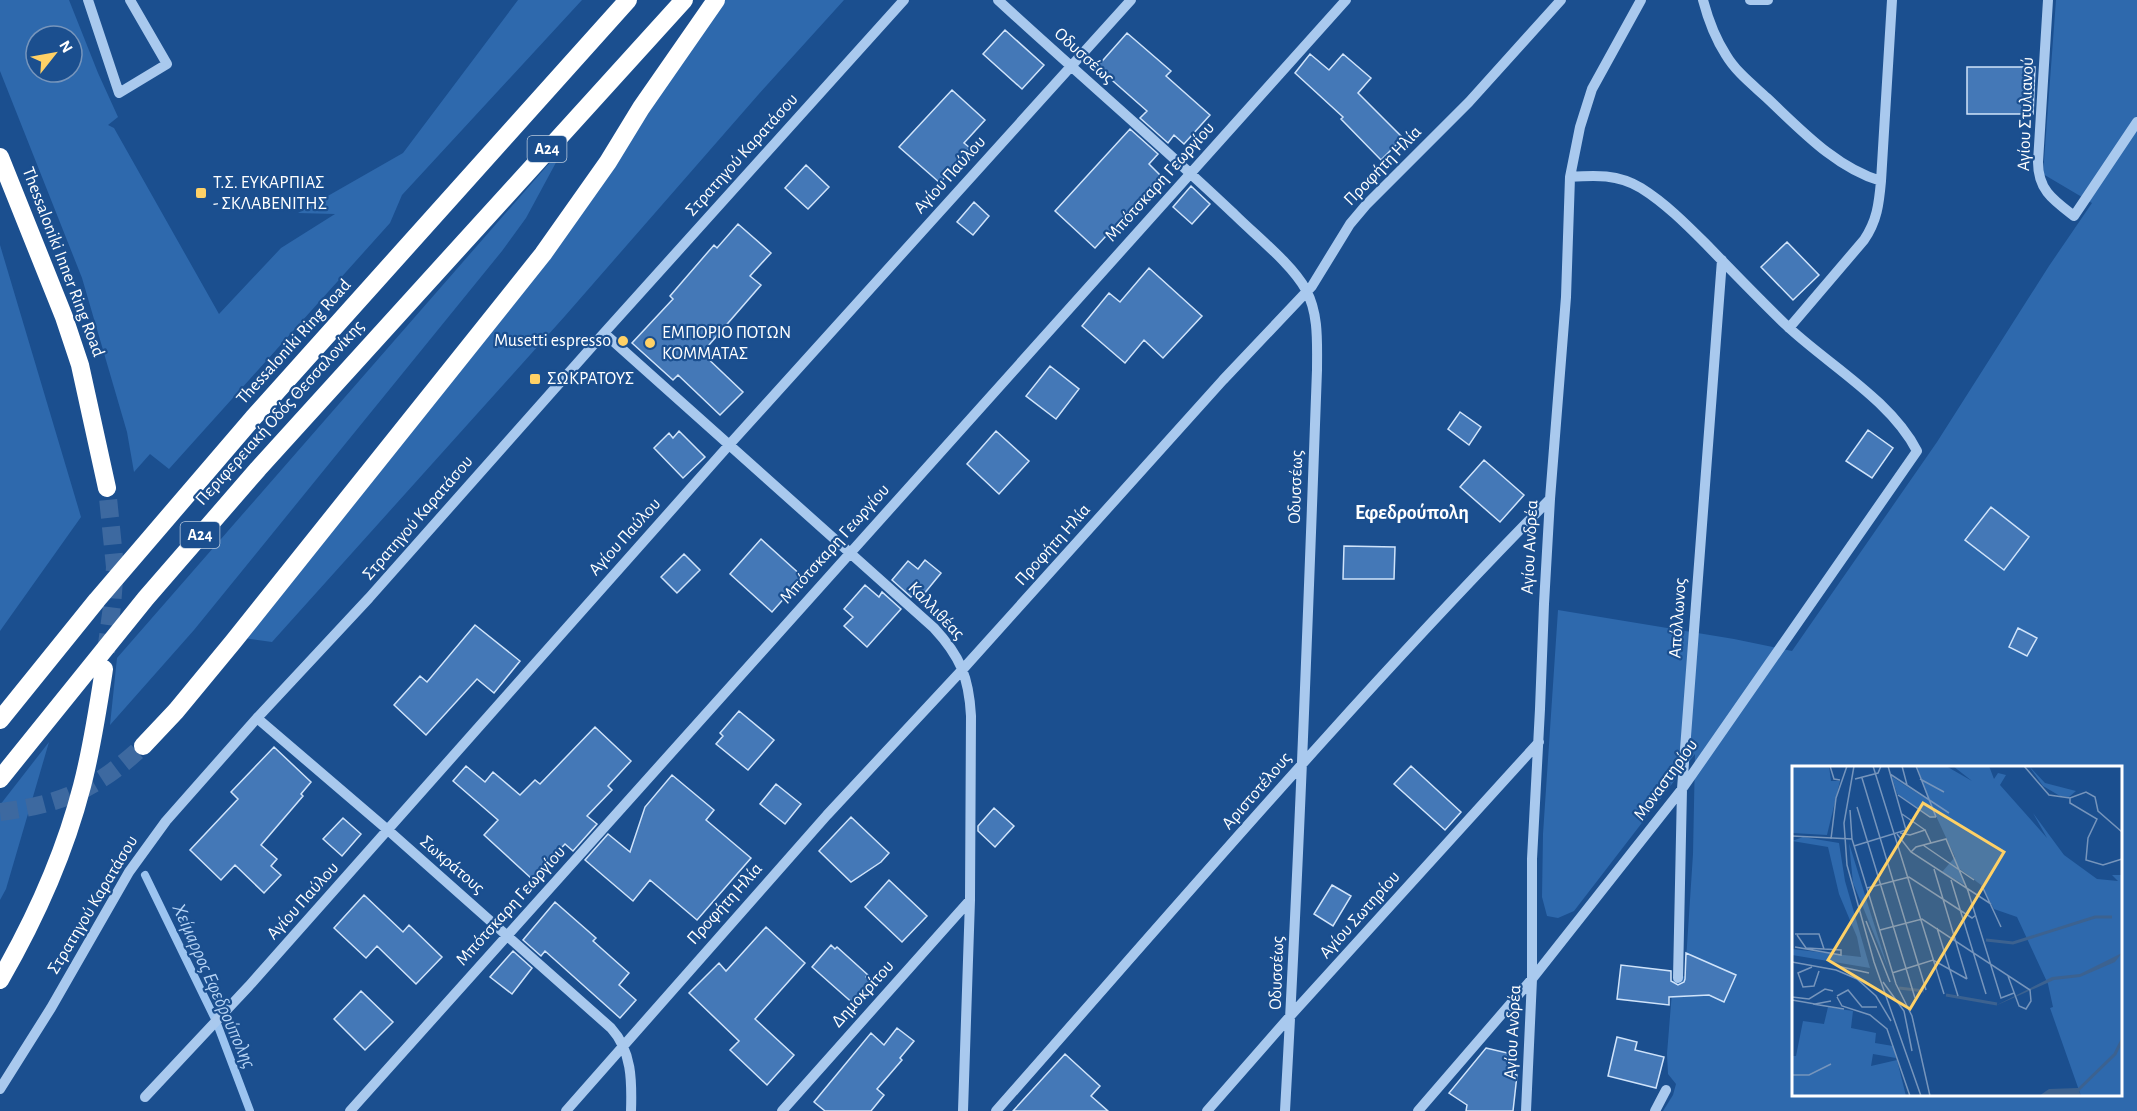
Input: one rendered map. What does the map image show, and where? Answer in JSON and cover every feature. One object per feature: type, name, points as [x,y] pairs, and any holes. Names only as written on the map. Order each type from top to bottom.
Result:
[{"type":"highway","name":"Thessaloniki Ring Road","points":[[0,720],[98,600],[253,418],[628,0]]},
{"type":"highway","name":"Περιφερειακή Οδός Θεσσαλονίκης","points":[[0,779],[146,598],[258,469],[684,0]]},
{"type":"highway","points":[[143,746],[164,725],[233,642],[543,254],[608,162],[641,108],[716,0]]},
{"type":"highway","name":"Thessaloniki Inner Ring Road","points":[[0,157],[64,316],[80,365],[107,488]]},
{"type":"highway","points":[[0,980],[30,925],[46,889],[82,788],[97,719],[104,669]]},
{"type":"street","points":[[88,0],[118,93],[167,64],[130,0]]},
{"type":"street","name":"Στρατηγού Καρατάσου","points":[[0,1089],[51,1008],[140,855],[173,813],[257,718],[369,598],[904,0]]},
{"type":"street","name":"Οδυσσέως","points":[[998,0],[1190,173],[1292,271],[1307,292],[1316,320],[1317,360],[1308,623],[1292,1014],[1285,1111]]},
{"type":"street","name":"Αγίου Παύλου","points":[[145,1097],[389,831],[729,445],[1131,0]]},
{"type":"street","name":"Μπότσκαρη Γεωργίου","points":[[350,1111],[1346,0]]},
{"type":"street","name":"Προφήτη Ηλία","points":[[566,1111],[827,815],[963,669],[1223,380],[1307,292],[1320,276],[1350,224],[1366,205],[1469,102],[1561,0]]},
{"type":"street","name":"Αγίου Ανδρέα","points":[[1526,1111],[1532,980],[1531,882],[1550,499],[1566,297],[1570,177],[1580,127],[1592,89],[1641,0]]},
{"type":"street","points":[[1703,0],[1726,56],[1745,78],[1814,141],[1845,165],[1881,182]]},
{"type":"street","points":[[1570,177],[1594,175],[1614,177],[1639,187],[1683,222],[1789,328],[1864,240],[1879,210],[1892,0]]},
{"type":"street","name":"Αγίου Στυλιανού","points":[[2048,0],[2038,172],[2041,183],[2051,197],[2074,216],[2137,122]]},
{"type":"street","name":"Απόλλωνος","points":[[1678,978],[1682,789],[1722,260]]},
{"type":"street","name":"Μοναστηρίου","points":[[1418,1111],[1532,980],[1682,789],[1917,451],[1905,430],[1886,411],[1789,328]]},
{"type":"street","name":"Καλλιθέας","points":[[604,333],[934,628],[950,647],[963,669],[970,698],[970,900],[963,1111]]},
{"type":"street","name":"Αριστοτέλους","points":[[996,1111],[1301,765],[1471,579],[1550,499]]},
{"type":"street","name":"Σωκράτους","points":[[257,718],[389,831],[611,1028],[623,1044],[630,1069],[631,1111]]},
{"type":"street","name":"Αγίου Σωτηρίου","points":[[1207,1111],[1539,742]]},
{"type":"street","name":"Δημοκρίτου","points":[[782,1111],[970,900]]},
{"type":"street","points":[[1655,1111],[1666,1090]]},
{"type":"shaded area","points":[[0,0],[69,0],[79,24],[24,24],[24,84],[84,84],[84,38],[118,117],[108,125],[114,128],[219,314],[281,248],[335,214],[298,213],[403,153],[518,0],[582,0],[402,195],[390,223],[169,469],[150,454],[134,472],[127,432],[82,278],[0,71]]},
{"type":"shaded area","points":[[720,0],[844,0],[565,316],[272,642],[243,638],[448,383]]},
{"type":"shaded area","points":[[2056,0],[2137,0],[2137,1111],[1663,1111],[1673,1095],[1676,1084],[1668,1074],[1667,1054],[1673,979],[1685,976],[1693,854],[1695,754],[1574,911],[1558,918],[1547,916],[1542,897],[1543,834],[1558,610],[1734,639],[1792,651],[1937,442],[2092,203],[2043,174]]},
{"type":"shaded area","points":[[566,144],[526,218],[502,251],[194,630],[110,725],[117,658]]},
{"type":"shaded area","points":[[0,245],[81,517],[0,631]]},
{"type":"shaded area","points":[[49,742],[6,889],[0,900],[0,805]]},
{"type":"building","points":[[1005,30],[1044,65],[1022,89],[983,54]]},
{"type":"building","points":[[1127,33],[1171,71],[1166,76],[1210,115],[1184,144],[1174,135],[1168,143],[1140,118],[1147,111],[1097,67]]},
{"type":"building","points":[[1310,54],[1329,70],[1343,54],[1371,78],[1358,93],[1403,138],[1381,160],[1341,119],[1343,117],[1295,73]]},
{"type":"building","points":[[1967,67],[2035,67],[2033,114],[1967,114]]},
{"type":"building","points":[[952,90],[985,120],[964,143],[970,148],[940,183],[899,147]]},
{"type":"building","points":[[1130,129],[1158,154],[1149,164],[1161,176],[1095,248],[1055,211]]},
{"type":"building","points":[[806,165],[829,187],[808,209],[785,188]]},
{"type":"building","points":[[1191,186],[1210,204],[1192,224],[1173,207]]},
{"type":"building","points":[[974,202],[989,216],[973,235],[957,222]]},
{"type":"building","points":[[738,224],[771,253],[750,276],[761,285],[702,353],[743,392],[720,415],[678,375],[673,380],[632,343],[673,299],[670,296],[714,245],[717,248]]},
{"type":"building","points":[[1787,242],[1819,275],[1793,300],[1761,267]]},
{"type":"building","points":[[1149,268],[1202,316],[1163,358],[1144,340],[1125,363],[1082,326],[1109,293],[1120,302]]},
{"type":"building","points":[[1050,366],[1079,389],[1056,419],[1026,396]]},
{"type":"building","points":[[1460,412],[1481,427],[1469,445],[1448,429]]},
{"type":"building","points":[[1868,430],[1893,448],[1872,478],[1846,461]]},
{"type":"building","points":[[679,431],[705,457],[683,478],[654,448],[669,433],[673,438]]},
{"type":"building","points":[[996,431],[1029,461],[999,494],[967,464]]},
{"type":"building","points":[[1484,460],[1524,495],[1500,522],[1460,487]]},
{"type":"building","points":[[1991,507],[2029,537],[2004,570],[1965,540]]},
{"type":"building","points":[[761,539],[803,577],[772,612],[730,574]]},
{"type":"building","points":[[1344,546],[1395,547],[1394,579],[1343,579]]},
{"type":"building","points":[[684,554],[700,570],[677,593],[661,577]]},
{"type":"building","points":[[925,560],[941,573],[919,600],[913,595],[911,597],[892,580],[908,561],[918,569]]},
{"type":"building","points":[[865,585],[879,597],[882,592],[901,609],[867,647],[844,626],[853,617],[844,609]]},
{"type":"building","points":[[475,625],[520,661],[494,693],[477,679],[426,735],[394,705],[420,676],[427,682]]},
{"type":"building","points":[[2018,628],[2037,638],[2027,656],[2009,647]]},
{"type":"building","points":[[739,711],[774,740],[748,770],[716,744],[723,736],[720,733]]},
{"type":"building","points":[[595,727],[631,761],[608,786],[612,790],[587,816],[597,824],[573,851],[565,844],[532,879],[484,835],[498,820],[453,781],[466,766],[485,782],[493,772],[520,795],[535,780],[540,784]]},
{"type":"building","points":[[274,747],[311,782],[301,794],[303,796],[261,845],[277,859],[271,866],[281,875],[264,893],[235,865],[221,880],[190,850],[238,799],[231,792]]},
{"type":"building","points":[[1411,766],[1461,812],[1445,830],[1394,784]]},
{"type":"building","points":[[672,775],[714,810],[706,820],[751,858],[697,920],[650,880],[633,901],[585,860],[608,834],[630,852],[645,807]]},
{"type":"building","points":[[776,784],[801,804],[785,824],[760,804]]},
{"type":"building","points":[[994,808],[1014,826],[995,847],[978,831],[978,826]]},
{"type":"building","points":[[851,817],[889,853],[881,862],[851,882],[819,851]]},
{"type":"building","points":[[343,818],[361,834],[342,856],[323,839]]},
{"type":"building","points":[[889,880],[927,916],[902,942],[865,907]]},
{"type":"building","points":[[1332,885],[1351,896],[1333,926],[1314,914]]},
{"type":"building","points":[[364,895],[403,932],[409,925],[442,957],[416,984],[377,946],[366,958],[334,928]]},
{"type":"building","points":[[555,902],[596,938],[593,941],[629,973],[619,985],[636,1000],[620,1018],[545,951],[541,956],[523,940]]},
{"type":"building","points":[[766,927],[805,963],[755,1019],[794,1055],[767,1085],[730,1050],[739,1041],[689,993],[719,963],[726,971]]},
{"type":"building","points":[[831,945],[835,949],[837,947],[868,975],[866,977],[875,985],[856,1006],[812,967]]},
{"type":"building","points":[[513,951],[532,968],[512,994],[490,977]]},
{"type":"building","points":[[1686,953],[1736,975],[1724,1002],[1709,995],[1669,997],[1669,1005],[1617,999],[1621,965],[1671,971],[1671,981],[1678,985],[1685,979]]},
{"type":"building","points":[[361,991],[393,1022],[365,1050],[334,1019]]},
{"type":"building","points":[[897,1028],[914,1041],[900,1058],[902,1060],[877,1089],[884,1095],[871,1111],[825,1111],[814,1102],[871,1033],[884,1045]]},
{"type":"building","points":[[1617,1037],[1637,1042],[1635,1050],[1664,1057],[1656,1088],[1608,1076]]},
{"type":"building","points":[[1486,1048],[1516,1055],[1512,1074],[1517,1075],[1513,1111],[1466,1111],[1467,1105],[1449,1093]]},
{"type":"building","points":[[1065,1054],[1100,1086],[1091,1096],[1108,1111],[1013,1111]]},
{"type":"waterway","name":"Χείμαρρος Εφεδρούπολης","points":[[145,875],[216,1021],[250,1111]]},
{"type":"tunnel","points":[[106,652],[115,567],[107,488]]},
{"type":"tunnel","points":[[0,812],[42,804],[78,792],[110,773],[143,746]]},
{"type":"place","name":"Τ.Σ. ΕΥΚΑΡΠΙΑΣ - ΣΚΛΑΒΕΝΙΤΗΣ","points":[[201,193]]},
{"type":"place","name":"Musetti espresso","points":[[623,341]]},
{"type":"place","name":"ΕΜΠΟΡΙΟ ΠΟΤΩΝ ΚΟΜΜΑΤΑΣ","points":[[650,343]]},
{"type":"place","name":"ΣΩΚΡΑΤΟΥΣ","points":[[535,379]]},
{"type":"district","name":"Εφεδρούπολη","points":[[1412,513]]}]
